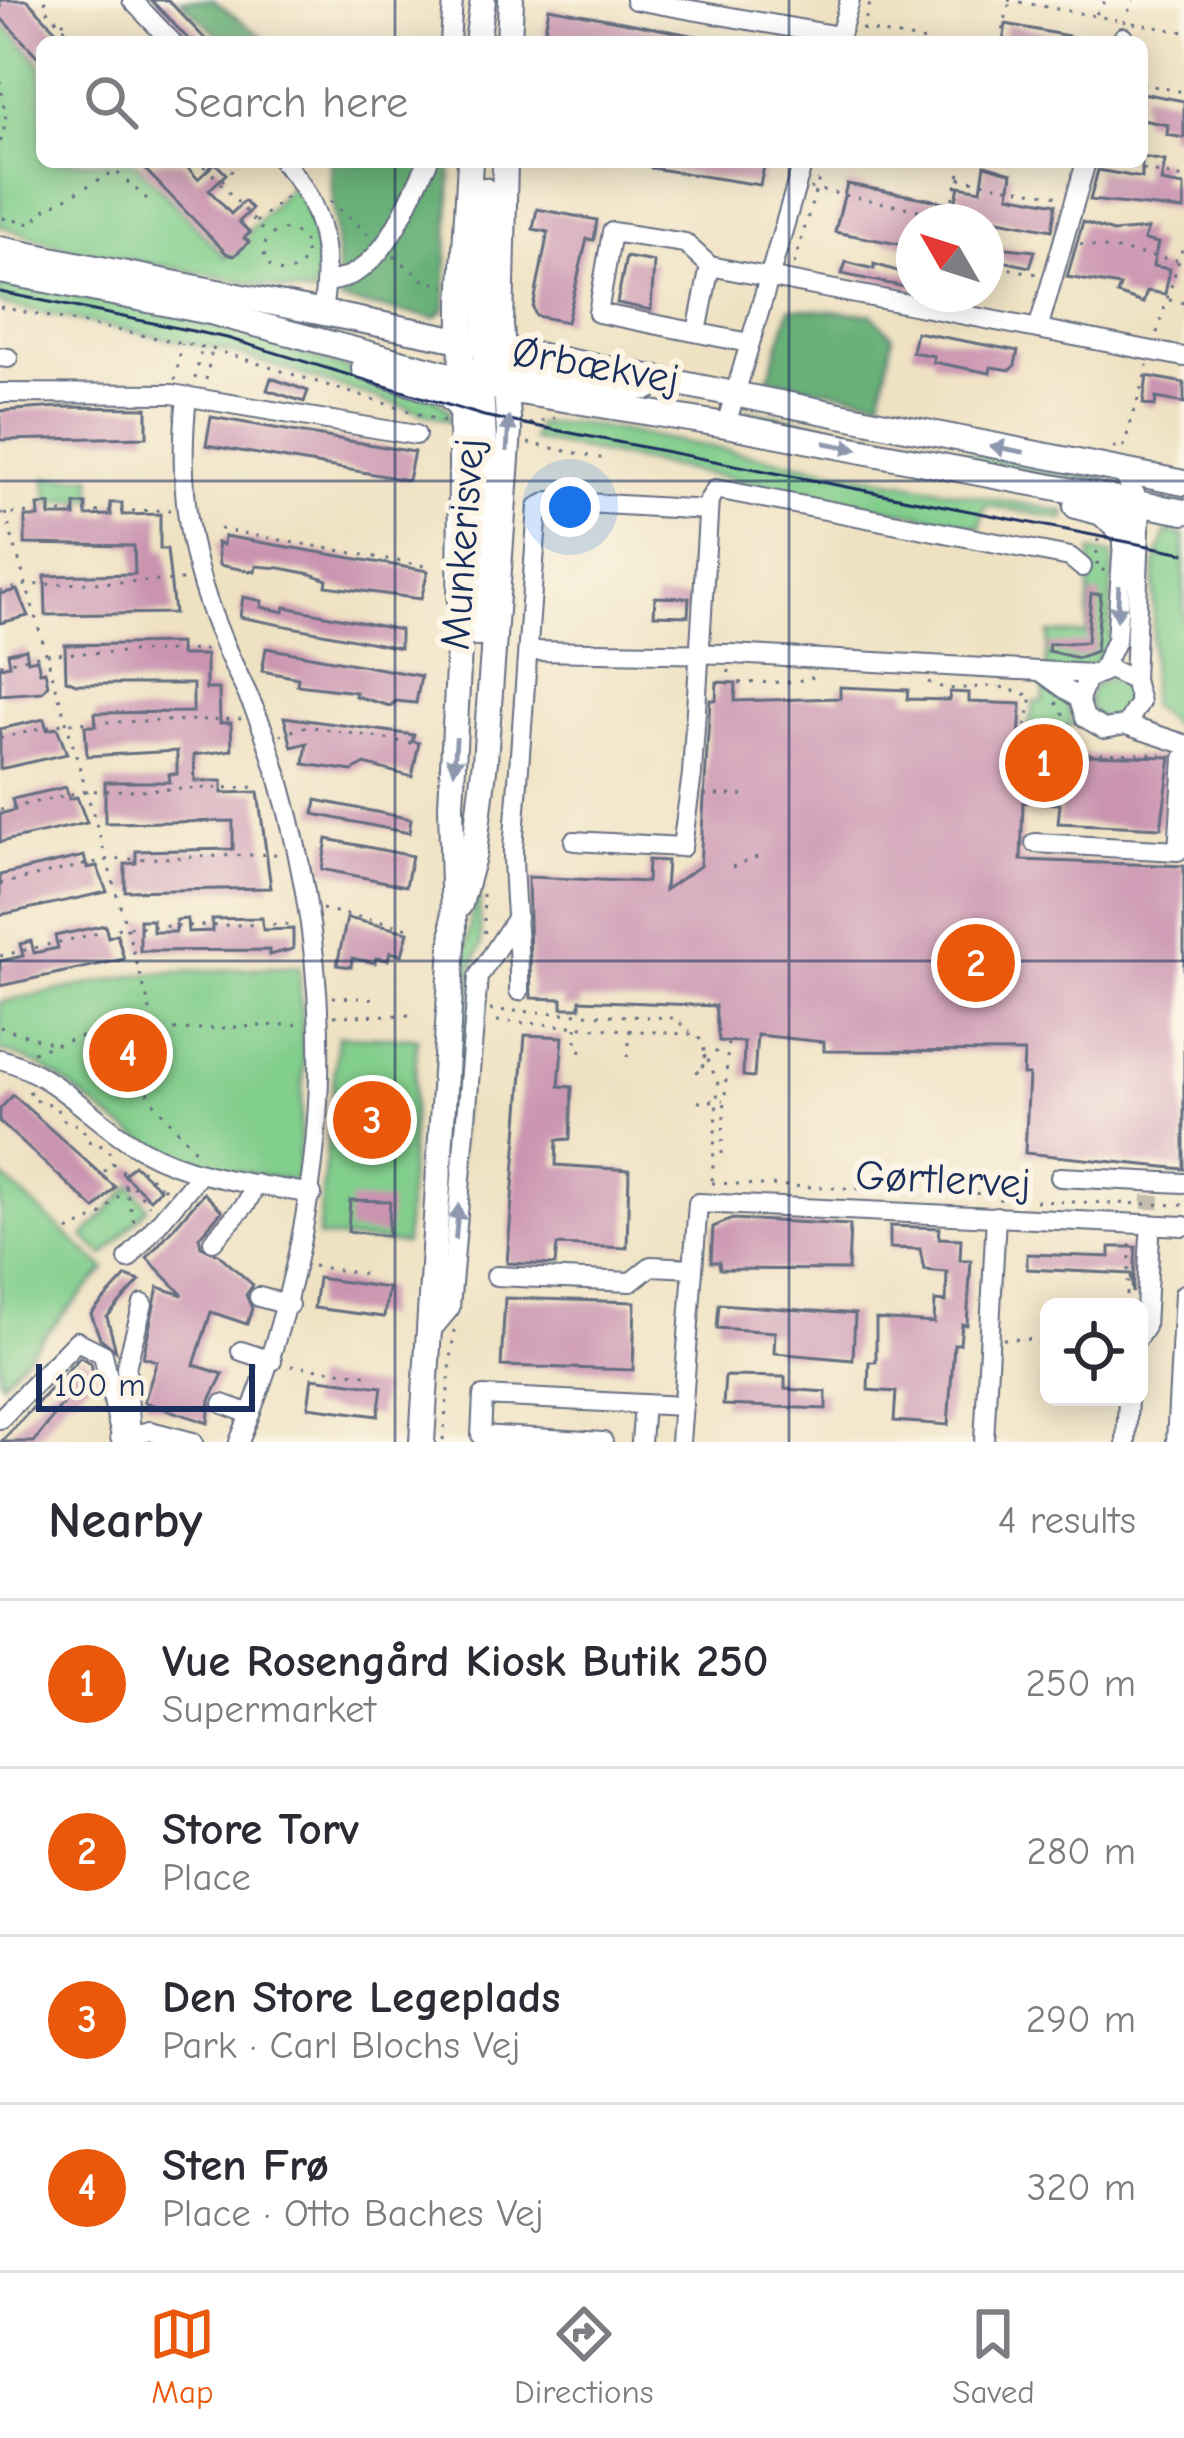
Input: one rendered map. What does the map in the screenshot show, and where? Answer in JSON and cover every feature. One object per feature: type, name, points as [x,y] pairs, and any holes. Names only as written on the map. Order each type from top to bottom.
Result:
[{"type":"main road","points":[[478,36],[483,0]]},
{"type":"main road","points":[[509,36],[511,0]]},
{"type":"main road","name":"Munkerisvej","points":[[454,929],[474,853],[509,431],[485,361],[470,168]]},
{"type":"main road","points":[[484,168],[485,361]]},
{"type":"main road","name":"Munkerisvej","points":[[422,1442],[454,929],[451,806],[465,420],[485,361],[504,168]]},
{"type":"main road","name":"Ørbækvej","points":[[2,238],[318,325],[614,389],[674,385],[734,395],[1128,483],[1184,512]]},
{"type":"main road","name":"Ørbækvej","points":[[0,271],[210,311],[318,325],[485,361],[726,425],[1002,476],[1184,483]]},
{"type":"main road","points":[[210,311],[322,355],[436,390],[458,401],[465,420]]},
{"type":"main road","points":[[485,361],[508,338],[690,377],[734,395]]},
{"type":"main road","points":[[1002,476],[1036,495],[1102,513],[1123,532]]},
{"type":"main road","points":[[1128,483],[1184,497]]},
{"type":"street","points":[[132,0],[166,36]]},
{"type":"street","points":[[450,36],[453,0]]},
{"type":"street","points":[[635,0],[824,36]]},
{"type":"street","points":[[846,36],[850,0]]},
{"type":"street","points":[[289,168],[312,193],[326,282],[318,325]]},
{"type":"street","points":[[326,282],[348,280],[367,269],[425,168]]},
{"type":"street","points":[[726,425],[749,343],[779,279],[806,188],[804,168]]},
{"type":"street","points":[[1038,329],[1084,168]]},
{"type":"street","points":[[749,343],[598,313],[613,232],[685,243],[710,266],[1184,357]]},
{"type":"street","points":[[697,332],[710,266]]},
{"type":"street","points":[[0,393],[187,397],[416,435]]},
{"type":"street","points":[[187,397],[184,510],[199,579],[259,718],[281,787],[310,915],[320,1006],[312,1193],[299,1264],[272,1362],[238,1442]]},
{"type":"street","points":[[1079,699],[1116,640],[1128,483]]},
{"type":"street","points":[[1128,483],[1132,717]]},
{"type":"street","points":[[574,841],[682,847],[690,794],[711,494],[730,488],[1070,557],[1082,567]]},
{"type":"street","points":[[518,991],[529,651],[542,502],[708,509]]},
{"type":"street","points":[[529,651],[1116,669],[1134,680]]},
{"type":"street","points":[[1035,843],[1178,850],[1182,750],[1132,717],[1097,727],[1085,718],[1079,699],[1039,670]]},
{"type":"street","points":[[430,1332],[450,1308],[478,977],[519,909]]},
{"type":"street","points":[[4,1060],[58,1083],[145,1151],[201,1172],[312,1193]]},
{"type":"street","points":[[134,1252],[201,1172]]},
{"type":"street","points":[[1060,1178],[1151,1188],[1184,1183]]},
{"type":"street","points":[[213,1240],[246,1204],[256,1184]]},
{"type":"street","points":[[680,1442],[698,1204]]},
{"type":"street","name":"Gørtlervej","points":[[698,1204],[1000,1209],[1184,1226]]},
{"type":"street","points":[[984,1442],[1000,1209]]},
{"type":"street","points":[[1141,1237],[1144,1298]]},
{"type":"street","points":[[496,1276],[631,1282],[651,1267],[692,1268]]},
{"type":"street","points":[[1176,1442],[1184,1294]]},
{"type":"street","points":[[259,1297],[289,1305]]},
{"type":"street","points":[[121,1438],[126,1367],[143,1304]]},
{"type":"street","points":[[0,1419],[77,1342],[103,1354],[121,1438]]},
{"type":"street","points":[[241,1351],[272,1362]]},
{"type":"street","points":[[603,1442],[477,1438],[483,1396],[683,1406]]},
{"type":"street","points":[[223,1404],[250,1414]]},
{"type":"street","points":[[641,1442],[644,1404]]},
{"type":"street","points":[[1126,1442],[1128,1406]]},
{"type":"street","points":[[121,1438],[150,1431],[193,1442]]},
{"type":"path","points":[[46,0],[43,6],[75,36]]},
{"type":"path","points":[[863,29],[871,0]]},
{"type":"path","points":[[1001,36],[1010,0],[1095,15],[1123,34],[1184,32]]},
{"type":"path","points":[[1095,15],[1106,0]]},
{"type":"path","points":[[1123,34],[1133,0]]},
{"type":"path","points":[[61,24],[71,15]]},
{"type":"path","points":[[852,36],[863,29],[899,36]]},
{"type":"path","points":[[0,80],[6,121],[0,144]]},
{"type":"path","points":[[1148,85],[1184,92]]},
{"type":"path","points":[[207,168],[269,237]]},
{"type":"path","points":[[220,182],[234,168]]},
{"type":"path","points":[[779,279],[806,188],[820,168]]},
{"type":"path","points":[[951,204],[962,168]]},
{"type":"path","points":[[1136,168],[1184,178]]},
{"type":"path","points":[[2,238],[1,215],[31,224],[46,208],[115,171],[153,204]]},
{"type":"path","points":[[959,178],[1075,200]]},
{"type":"path","points":[[255,223],[302,182]]},
{"type":"path","points":[[806,188],[896,208]]},
{"type":"path","points":[[235,201],[241,195]]},
{"type":"path","points":[[284,230],[297,234],[306,250],[302,263],[291,271],[272,268],[263,251],[269,237],[284,230]]},
{"type":"path","points":[[1064,241],[1179,261]]},
{"type":"path","points":[[1128,483],[1123,449],[1184,243]]},
{"type":"path","points":[[1004,268],[1053,277]]},
{"type":"path","points":[[1167,299],[1184,303]]},
{"type":"path","points":[[0,308],[202,347],[465,420]]},
{"type":"path","points":[[182,344],[187,397]]},
{"type":"path","points":[[187,397],[202,347]]},
{"type":"path","points":[[187,397],[212,350]]},
{"type":"path","points":[[524,448],[525,442],[604,459]]},
{"type":"path","points":[[184,510],[3,514],[150,1008],[144,1076],[150,1098],[167,1123],[194,1146],[201,1172]]},
{"type":"path","points":[[1102,513],[1096,563],[1102,564],[1102,586]]},
{"type":"path","points":[[220,529],[424,566]]},
{"type":"path","points":[[0,591],[26,585],[199,579]]},
{"type":"path","points":[[0,664],[47,654],[226,650]]},
{"type":"path","points":[[728,683],[793,682],[829,673]]},
{"type":"path","points":[[914,676],[960,691],[961,682]]},
{"type":"path","points":[[999,686],[1032,696],[1025,743],[1041,753],[1182,750]]},
{"type":"path","points":[[0,737],[66,723],[259,718]]},
{"type":"path","points":[[266,740],[307,726],[416,744]]},
{"type":"path","points":[[1057,753],[1072,727]]},
{"type":"path","points":[[0,810],[86,791],[281,787]]},
{"type":"path","points":[[690,794],[746,795]]},
{"type":"path","points":[[0,884],[106,860],[298,854]]},
{"type":"path","points":[[732,867],[762,854]]},
{"type":"path","points":[[0,956],[124,927],[310,915],[409,928]]},
{"type":"path","points":[[951,931],[975,933]]},
{"type":"path","points":[[88,1142],[82,1127],[62,1119],[55,1105],[33,1102],[4,1060],[89,1034],[301,1024],[320,1006],[381,999]]},
{"type":"path","points":[[320,1006],[410,1015]]},
{"type":"path","points":[[482,1010],[674,1018],[698,1035],[718,1084],[712,1183],[698,1204]]},
{"type":"path","points":[[497,1021],[691,1032]]},
{"type":"path","points":[[577,1025],[576,1046],[585,1054]]},
{"type":"path","points":[[0,1028],[56,1045]]},
{"type":"path","points":[[628,1057],[631,1028]]},
{"type":"path","points":[[696,1072],[704,1071],[701,1058],[728,1045],[722,1154]]},
{"type":"path","points":[[698,1102],[725,1100]]},
{"type":"path","points":[[56,1127],[62,1119]]},
{"type":"path","points":[[81,1149],[88,1142]]},
{"type":"path","points":[[88,1142],[108,1148],[112,1163],[122,1171],[134,1252]]},
{"type":"path","points":[[68,1231],[100,1216],[131,1183],[151,1201],[163,1189],[131,1161],[122,1171]]},
{"type":"path","points":[[104,1172],[112,1163]]},
{"type":"path","points":[[712,1183],[991,1194],[1000,1209]]},
{"type":"path","points":[[147,1198],[144,1201],[164,1219]]},
{"type":"path","points":[[1023,1203],[1052,1199],[1184,1205]]},
{"type":"path","points":[[1128,1298],[1141,1237]]},
{"type":"path","points":[[299,1264],[370,1275]]},
{"type":"path","points":[[989,1338],[1040,1340]]},
{"type":"path","points":[[272,1362],[366,1374]]},
{"type":"green space","points":[[180,0],[213,0],[261,36],[219,36]]},
{"type":"green space","points":[[0,21],[36,59],[36,168],[140,168],[225,257],[293,184],[306,207],[314,238],[316,283],[312,295],[64,247],[0,226]]},
{"type":"green space","points":[[330,168],[451,171],[445,309],[435,318],[340,301]]},
{"type":"green space","points":[[0,280],[196,319],[433,397],[448,409],[449,421],[227,351],[0,304]]},
{"type":"green space","points":[[790,308],[871,314],[893,336],[881,399],[768,379]]},
{"type":"green space","points":[[745,410],[1105,478],[1103,487],[758,421]]},
{"type":"green space","points":[[578,423],[1066,512],[1064,519],[985,505],[980,527],[533,440],[537,424]]},
{"type":"green space","points":[[92,476],[93,499],[48,502],[46,478]]},
{"type":"green space","points":[[1166,532],[1184,536],[1184,734],[1150,706],[1155,565]]},
{"type":"green space","points":[[1091,551],[1113,554],[1109,644],[1066,697],[1072,724],[1042,749],[1027,735],[1034,702],[1043,702],[1049,633],[1087,634]]},
{"type":"green space","points":[[1109,680],[1123,686],[1129,700],[1123,714],[1109,720],[1095,714],[1089,700],[1095,686]]},
{"type":"green space","points":[[478,868],[481,946],[472,970],[451,1234],[466,954]]},
{"type":"green space","points":[[299,966],[304,1063],[298,1181],[214,1166],[154,1146],[56,1076],[0,1051],[0,1002],[141,974]]},
{"type":"green space","points":[[338,1036],[417,1038],[405,1244],[318,1237]]},
{"type":"green space","points":[[0,1174],[105,1269],[2,1382],[0,1380]]},
{"type":"green space","points":[[131,1185],[148,1207],[104,1256],[84,1237]]},
{"type":"building","points":[[0,0],[27,0],[61,36],[36,36],[36,55],[0,17]]},
{"type":"building","points":[[151,0],[168,0],[202,36],[185,36]]},
{"type":"building","points":[[549,8],[696,36],[544,36]]},
{"type":"building","points":[[1006,24],[1068,36],[1004,36]]},
{"type":"building","points":[[1148,94],[1184,101],[1184,138],[1167,135],[1168,125],[1148,121]]},
{"type":"building","points":[[1148,158],[1165,161],[1161,182],[1184,186],[1184,210],[1090,200],[1098,170],[1142,178]]},
{"type":"building","points":[[144,168],[188,168],[198,179],[210,168],[226,174],[209,190],[231,214],[244,201],[252,209],[239,222],[250,233],[244,238],[249,242],[234,256]]},
{"type":"building","points":[[651,168],[764,168],[760,185]]},
{"type":"building","points":[[985,168],[1012,173],[1009,195],[1056,204],[1052,230],[1004,221],[1004,204],[955,204],[959,186],[981,190]]},
{"type":"building","points":[[847,184],[955,204],[896,204],[896,244],[835,232]]},
{"type":"building","points":[[537,209],[597,220],[594,240],[587,239],[567,322],[536,316],[533,308],[548,232],[533,229]]},
{"type":"building","points":[[1083,222],[1113,232],[1148,229],[1144,240],[1158,243],[1153,266],[1170,269],[1165,294],[1147,291],[1143,303],[1117,294],[1120,286],[1067,277]]},
{"type":"building","points":[[1004,248],[1035,251],[1030,267],[1004,261]]},
{"type":"building","points":[[626,257],[654,262],[651,310],[617,303]]},
{"type":"building","points":[[846,262],[874,269],[874,264],[896,271],[896,285],[842,274]]},
{"type":"building","points":[[916,332],[1018,351],[1015,365],[1010,370],[991,367],[990,373],[933,362],[934,356],[912,352]]},
{"type":"building","points":[[1147,376],[1184,383],[1184,403],[1156,398],[1155,406],[1143,404]]},
{"type":"building","points":[[271,378],[308,391],[304,402],[267,390]]},
{"type":"building","points":[[147,408],[147,437],[0,440],[0,411]]},
{"type":"building","points":[[211,417],[414,452],[408,480],[206,445]]},
{"type":"building","points":[[110,503],[122,503],[122,515],[160,514],[160,549],[167,549],[174,613],[46,615],[45,576],[135,574],[134,546],[25,544],[25,517],[39,517],[38,505],[50,504],[50,516],[75,516],[75,504],[86,504],[86,516],[111,515]]},
{"type":"building","points":[[224,536],[428,571],[421,599],[326,586],[327,580],[311,574],[219,565],[217,543],[223,545]]},
{"type":"building","points":[[17,590],[28,616],[0,623],[0,594]]},
{"type":"building","points":[[1091,594],[1101,594],[1096,651],[1078,658],[1048,651],[1049,644],[1087,642]]},
{"type":"building","points":[[243,597],[284,612],[285,607],[400,630],[400,648],[240,617]]},
{"type":"building","points":[[655,597],[689,598],[688,616],[654,615]]},
{"type":"building","points":[[180,643],[180,655],[206,655],[206,689],[219,689],[220,723],[231,723],[232,750],[194,755],[195,781],[222,781],[222,793],[258,792],[271,888],[125,891],[125,864],[136,863],[136,851],[233,849],[233,821],[105,823],[105,782],[170,782],[169,774],[177,774],[177,751],[87,756],[85,726],[96,726],[95,713],[193,712],[193,684],[76,684],[66,680],[65,645]]},
{"type":"building","points":[[266,648],[421,676],[416,703],[396,701],[390,706],[355,696],[356,692],[297,685],[298,678],[262,671]]},
{"type":"building","points":[[26,649],[28,661],[37,659],[40,672],[45,671],[48,685],[42,692],[0,695],[0,667],[10,665],[8,653]]},
{"type":"building","points":[[717,682],[736,683],[735,701],[840,698],[840,687],[908,690],[907,699],[949,700],[950,692],[969,693],[969,702],[1021,704],[1019,743],[1037,754],[1171,757],[1161,828],[1058,823],[1060,804],[1023,802],[1021,860],[1184,866],[1184,1169],[1025,1153],[1029,1075],[1023,1075],[1024,1052],[824,1051],[824,1042],[757,1035],[754,1077],[743,1076],[744,1042],[719,1041],[715,1006],[580,1000],[580,1008],[562,1008],[562,999],[531,998],[528,877],[647,882],[648,860],[667,861],[665,890],[700,866],[710,700],[716,700]]},
{"type":"building","points":[[284,717],[414,735],[412,741],[419,743],[412,777],[365,764],[352,771],[304,764],[307,743],[292,747]]},
{"type":"building","points":[[44,719],[47,730],[57,728],[67,754],[0,769],[0,729]]},
{"type":"building","points":[[66,787],[69,799],[77,797],[87,823],[0,842],[0,814],[15,810],[12,799]]},
{"type":"building","points":[[316,800],[411,819],[409,833],[314,814]]},
{"type":"building","points":[[327,839],[412,856],[406,886],[322,869]]},
{"type":"building","points":[[84,856],[87,868],[97,866],[107,892],[0,915],[0,875]]},
{"type":"building","points":[[262,918],[263,930],[293,929],[293,949],[269,955],[269,950],[140,951],[140,920],[153,920],[153,932],[176,932],[176,920],[187,919],[188,932],[212,931],[212,919]]},
{"type":"building","points":[[347,918],[408,932],[402,955],[390,952],[388,960],[376,958],[375,963],[352,958],[351,967],[337,965]]},
{"type":"building","points":[[105,925],[108,937],[117,934],[124,959],[0,986],[0,961],[23,956],[20,944],[31,941],[34,953],[58,948],[55,936]]},
{"type":"building","points":[[525,1035],[563,1037],[559,1086],[572,1087],[570,1139],[557,1140],[556,1165],[629,1170],[627,1248],[557,1245],[555,1265],[507,1263]]},
{"type":"building","points":[[13,1095],[115,1187],[95,1209],[0,1122],[0,1109]]},
{"type":"building","points":[[134,1165],[160,1189],[150,1199],[124,1175]]},
{"type":"building","points":[[204,1193],[222,1211],[199,1237],[201,1246],[218,1254],[253,1285],[246,1295],[252,1308],[247,1324],[211,1312],[194,1365],[223,1374],[210,1400],[208,1423],[144,1402],[157,1361],[143,1357],[158,1287],[183,1295],[147,1258]]},
{"type":"building","points":[[350,1200],[390,1201],[388,1236],[348,1231]]},
{"type":"building","points":[[732,1219],[850,1225],[848,1270],[720,1269],[719,1262],[711,1262],[713,1227]]},
{"type":"building","points":[[890,1226],[940,1228],[939,1238],[961,1239],[960,1260],[971,1260],[967,1325],[962,1324],[960,1344],[954,1344],[948,1425],[894,1421],[896,1392],[868,1390],[869,1362],[876,1362],[876,1319],[934,1323],[935,1301],[946,1302],[947,1272],[924,1270],[920,1249],[890,1248]]},
{"type":"building","points":[[1110,1247],[1136,1247],[1133,1293],[1131,1274],[1027,1269],[1027,1254],[1110,1257]]},
{"type":"building","points":[[126,1276],[140,1281],[107,1317],[116,1351],[100,1338],[91,1314]]},
{"type":"building","points":[[318,1278],[388,1288],[384,1317],[314,1308]]},
{"type":"building","points":[[505,1298],[635,1302],[633,1370],[501,1366]]},
{"type":"building","points":[[719,1304],[855,1314],[853,1360],[774,1353],[775,1332],[717,1328]]},
{"type":"building","points":[[80,1357],[91,1363],[94,1377],[73,1399],[69,1396],[34,1442],[1,1442]]},
{"type":"building","points":[[725,1376],[785,1377],[785,1389],[826,1392],[826,1409],[723,1405]]},
{"type":"building","points":[[312,1378],[382,1387],[378,1416],[308,1407]]},
{"type":"tunnel","points":[[1150,1236],[1151,1195]]},
{"type":"tram line","points":[[0,292],[227,338],[484,416],[1184,553]]},
{"type":"place","name":"Vue Rosengård Kiosk Butik 250","points":[[1044,763]]},
{"type":"place","name":"Store Torv","points":[[976,963]]},
{"type":"place","name":"Sten Frø","points":[[128,1053]]},
{"type":"place","name":"Den Store Legeplads","points":[[372,1120]]}]
